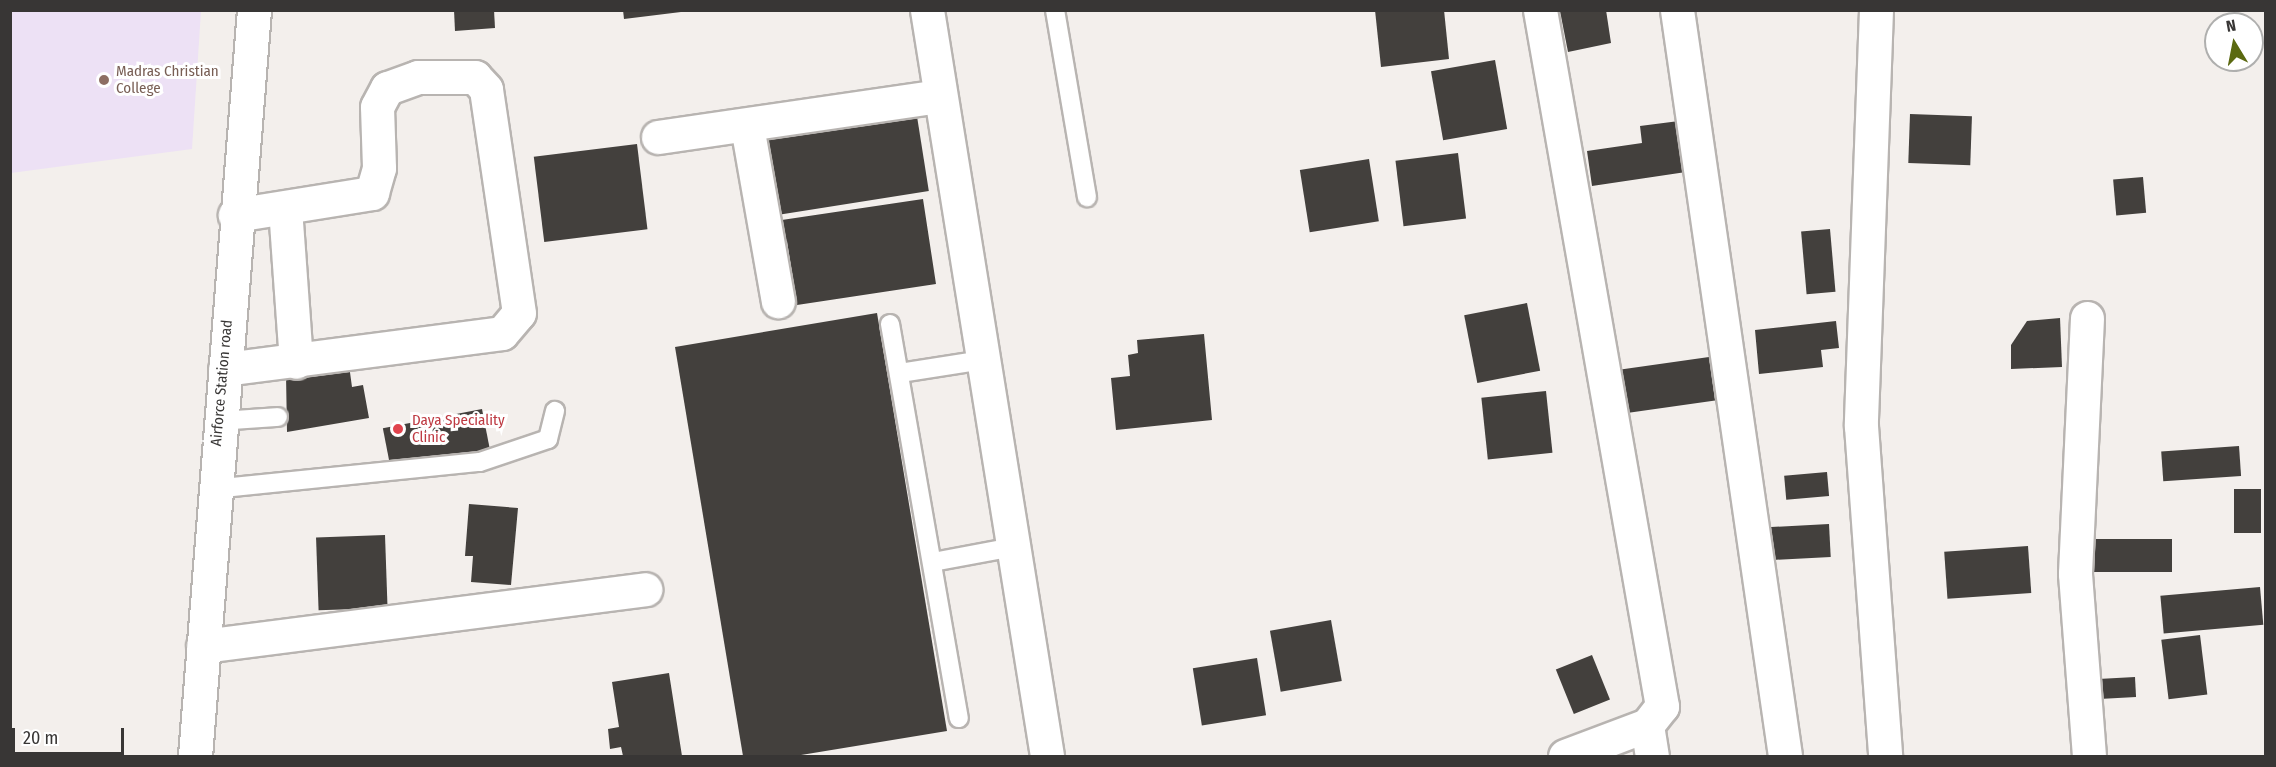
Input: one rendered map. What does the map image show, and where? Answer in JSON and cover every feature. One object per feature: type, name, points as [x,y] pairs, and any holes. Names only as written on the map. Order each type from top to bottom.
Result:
[{"type":"street","name":"Airforce Station road","points":[[195,756],[213,489],[254,10]]},
{"type":"street","points":[[927,10],[1047,756]]},
{"type":"street","points":[[1540,10],[1662,706],[1649,741],[1564,756]]},
{"type":"street","points":[[1677,10],[1785,756]]},
{"type":"street","points":[[1876,10],[1861,426],[1885,756]]},
{"type":"street","points":[[225,369],[296,362],[502,333],[512,326],[519,313],[516,274],[486,89],[474,77],[459,75],[418,77],[387,88],[377,107],[379,168],[372,193],[235,215]]},
{"type":"street","points":[[658,137],[747,126],[940,96]]},
{"type":"street","points":[[747,126],[778,301]]},
{"type":"street","points":[[285,208],[296,362]]},
{"type":"street","points":[[2087,318],[2075,574],[2089,756]]},
{"type":"street","points":[[203,646],[645,589]]},
{"type":"lane","points":[[1055,10],[1087,197]]},
{"type":"lane","points":[[891,324],[959,718]]},
{"type":"lane","points":[[900,372],[983,360]]},
{"type":"lane","points":[[213,489],[480,462],[548,439],[555,411]]},
{"type":"lane","points":[[219,421],[278,417]]},
{"type":"lane","points":[[933,562],[1013,548]]},
{"type":"shaded area","name":"Madras Christian College","points":[[10,11],[201,11],[192,149],[11,173]]},
{"type":"building","points":[[454,10],[494,10],[495,28],[455,31]]},
{"type":"building","points":[[623,10],[680,10],[681,12],[624,19]]},
{"type":"building","points":[[1375,10],[1444,10],[1449,59],[1381,67]]},
{"type":"building","points":[[1606,10],[1611,43],[1568,52],[1560,11]]},
{"type":"building","points":[[1495,60],[1507,129],[1443,140],[1431,71]]},
{"type":"building","points":[[916,110],[929,191],[776,215],[763,134]]},
{"type":"building","points":[[1910,114],[1972,116],[1970,165],[1908,163]]},
{"type":"building","points":[[1679,121],[1686,172],[1592,186],[1587,151],[1642,143],[1640,126]]},
{"type":"building","points":[[637,144],[647,229],[544,242],[534,157]]},
{"type":"building","points":[[1458,153],[1466,219],[1404,226],[1395,161]]},
{"type":"building","points":[[1369,159],[1379,221],[1310,232],[1300,170]]},
{"type":"building","points":[[2143,177],[2146,213],[2116,215],[2113,180]]},
{"type":"building","points":[[923,199],[936,284],[797,305],[787,241],[778,242],[775,221]]},
{"type":"building","points":[[1830,229],[1835,292],[1807,294],[1801,232]]},
{"type":"building","points":[[1527,303],[1540,371],[1477,383],[1464,315]]},
{"type":"building","points":[[877,313],[947,731],[795,756],[743,756],[675,347]]},
{"type":"building","points":[[2060,318],[2062,367],[2011,369],[2011,345],[2027,321]]},
{"type":"building","points":[[1836,321],[1839,348],[1821,350],[1823,367],[1759,374],[1755,330]]},
{"type":"building","points":[[1204,334],[1212,420],[1116,430],[1111,378],[1130,376],[1128,355],[1138,353],[1137,340]]},
{"type":"building","points":[[1709,357],[1715,401],[1627,413],[1621,369]]},
{"type":"building","points":[[349,365],[352,387],[363,385],[369,418],[287,432],[286,375]]},
{"type":"building","points":[[1546,391],[1552,453],[1488,459],[1481,398]]},
{"type":"building","points":[[482,409],[490,452],[391,471],[383,428]]},
{"type":"building","points":[[2239,446],[2241,476],[2163,481],[2161,451]]},
{"type":"building","points":[[1827,472],[1829,496],[1786,500],[1784,476]]},
{"type":"building","points":[[2234,489],[2261,489],[2261,533],[2234,533]]},
{"type":"building","points":[[469,504],[518,508],[511,585],[471,582],[473,556],[465,556]]},
{"type":"building","points":[[1829,524],[1831,557],[1769,560],[1767,527]]},
{"type":"building","points":[[385,535],[388,608],[319,610],[316,537]]},
{"type":"building","points":[[2089,539],[2172,539],[2172,572],[2089,572]]},
{"type":"building","points":[[2028,546],[2031,593],[1947,599],[1944,552]]},
{"type":"building","points":[[2260,587],[2263,625],[2164,634],[2160,596]]},
{"type":"building","points":[[1331,620],[1342,681],[1281,692],[1270,631]]},
{"type":"building","points":[[2200,635],[2207,695],[2169,699],[2161,640]]},
{"type":"building","points":[[1592,655],[1610,700],[1574,714],[1556,670]]},
{"type":"building","points":[[1257,658],[1266,715],[1202,725],[1193,668]]},
{"type":"building","points":[[669,673],[682,756],[623,756],[621,747],[610,749],[608,729],[619,727],[612,682]]},
{"type":"building","points":[[2135,677],[2136,697],[2090,699],[2089,679]]},
{"type":"place","name":"Madras Christian College","points":[[104,80]]},
{"type":"place","name":"Daya Speciality Clinic","points":[[398,429]]}]
